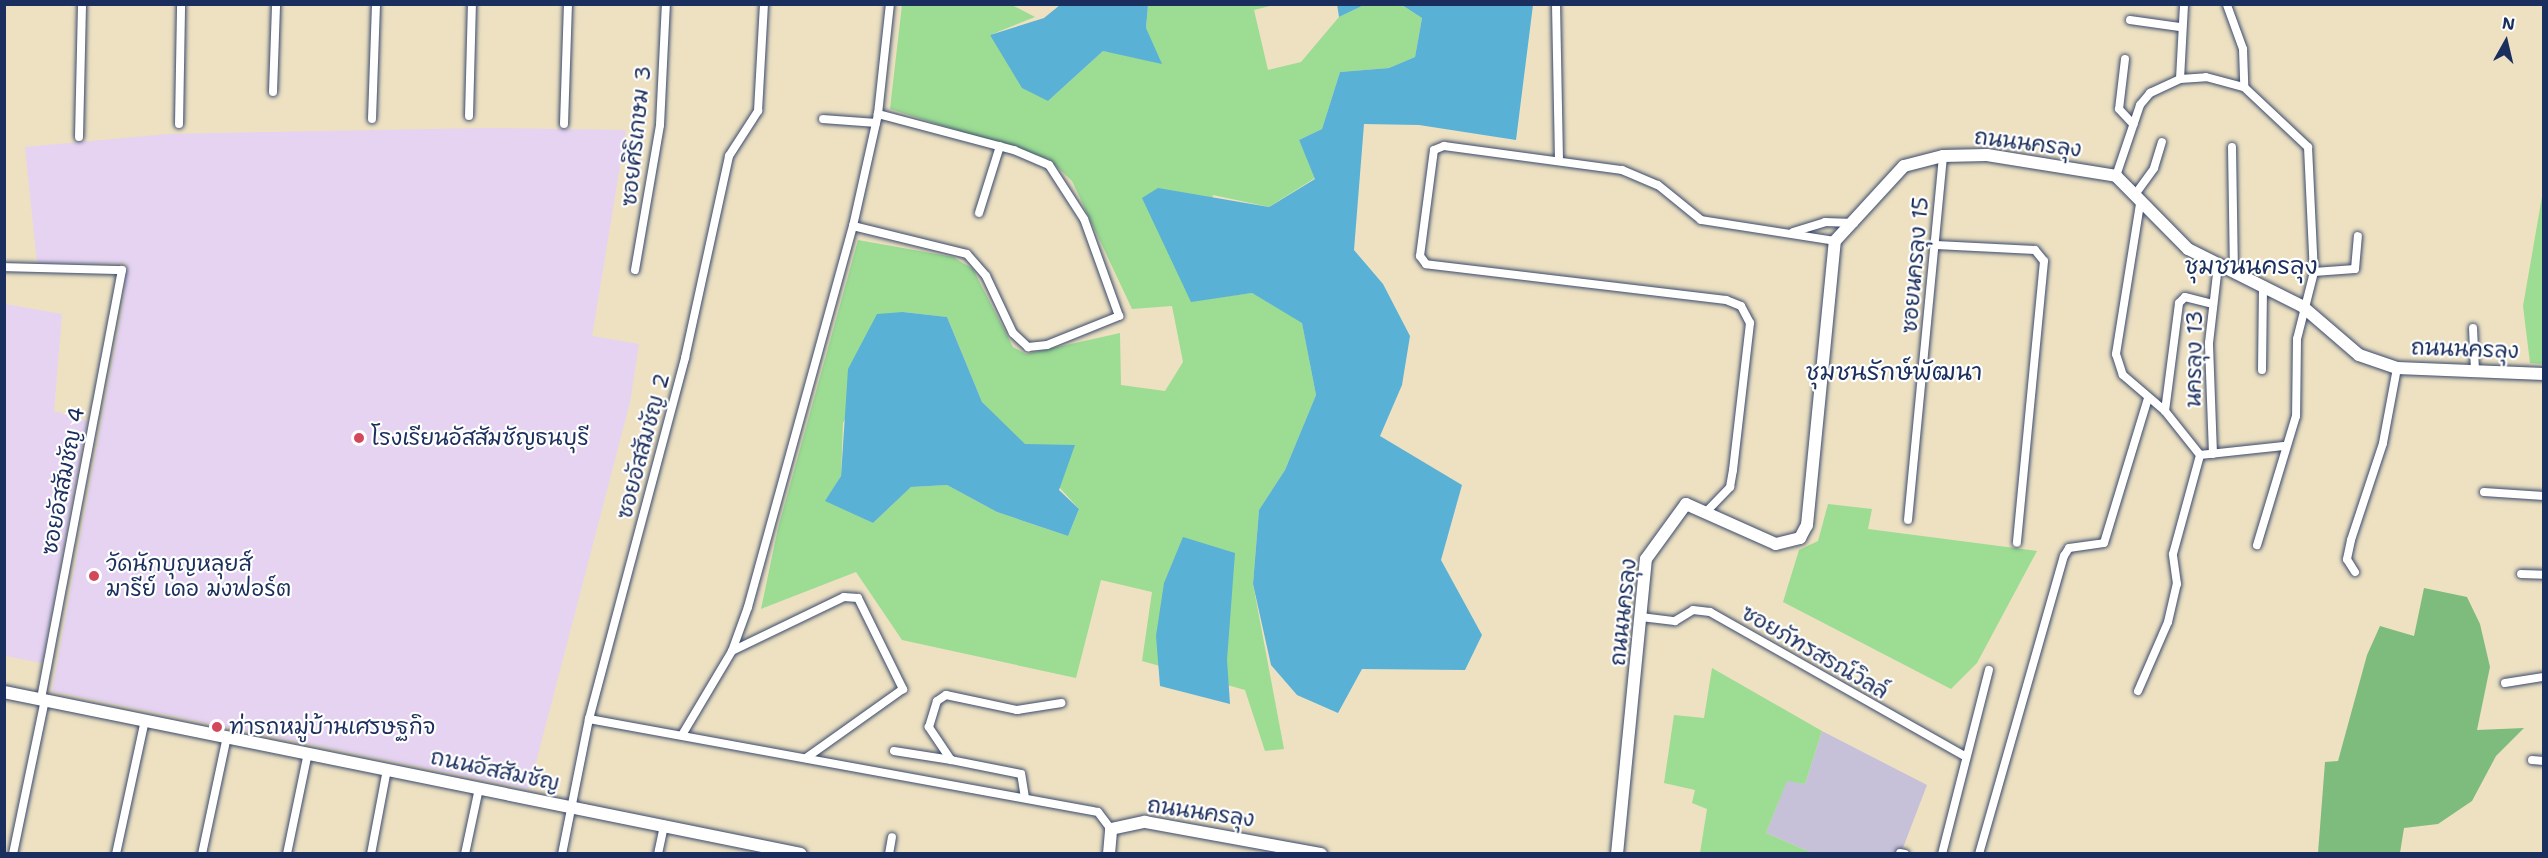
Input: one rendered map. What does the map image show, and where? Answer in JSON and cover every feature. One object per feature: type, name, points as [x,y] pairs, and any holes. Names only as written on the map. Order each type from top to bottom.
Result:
[{"type":"street","points":[[79,137],[82,4]]},
{"type":"street","points":[[179,124],[181,4]]},
{"type":"street","points":[[273,92],[276,4]]},
{"type":"street","points":[[372,119],[376,4]]},
{"type":"street","points":[[469,116],[472,4]]},
{"type":"street","points":[[564,124],[568,4]]},
{"type":"street","name":"ซอยศิริเกษม 3","points":[[635,270],[660,125],[666,4]]},
{"type":"street","name":"ซอยอัสสัมชัญ 2","points":[[562,854],[589,719],[685,358],[729,156],[760,102],[764,4]]},
{"type":"street","points":[[682,735],[732,651],[853,226],[878,114],[890,4]]},
{"type":"street","points":[[1556,4],[1559,160]]},
{"type":"street","points":[[2180,79],[2180,27],[2184,4]]},
{"type":"street","points":[[2227,5],[2242,49],[2244,87]]},
{"type":"street","points":[[2130,20],[2180,27]]},
{"type":"street","points":[[2125,59],[2119,109],[2133,124]]},
{"type":"street","points":[[2116,176],[2133,124],[2150,93],[2180,79],[2214,78],[2244,87],[2308,147],[2314,272],[2302,306],[2296,416],[2284,446],[2258,545]]},
{"type":"street","points":[[853,226],[967,254],[986,276],[1013,333],[1028,347],[1117,319],[1119,307],[1098,251],[1058,174],[1038,158],[878,114]]},
{"type":"street","points":[[823,118],[876,123]]},
{"type":"street","points":[[2162,142],[2154,168],[2137,200],[2116,354],[2122,375],[2165,411],[2200,455]]},
{"type":"street","points":[[979,213],[1000,146]]},
{"type":"street","points":[[2232,147],[2234,272]]},
{"type":"street","points":[[1708,510],[1730,488],[1733,470],[1750,324],[1741,306],[1726,300],[1422,261],[1434,150],[1559,160],[1647,179],[1686,213],[1712,224],[1835,241]]},
{"type":"street","name":"ถนนนครลุง","points":[[1620,853],[1641,617],[1651,550],[1679,508],[1686,504],[1708,510],[1776,544],[1800,538],[1807,525],[1835,241],[1904,166],[1943,156],[1987,155],[2116,176],[2137,200],[2188,249],[2302,306],[2359,355],[2397,368],[2544,374]]},
{"type":"street","name":"ซอยนครลุง 15","points":[[1908,520],[1943,156]]},
{"type":"street","points":[[1790,233],[1825,222],[1854,223]]},
{"type":"street","points":[[2314,272],[2355,269],[2358,236]]},
{"type":"street","points":[[1936,245],[2035,250],[2044,261],[2017,543]]},
{"type":"street","name":"นครลุง 13","points":[[2213,453],[2212,304],[2218,265]]},
{"type":"street","name":"ซอยอัสสัมชัญ 4","points":[[4,267],[123,270],[13,854]]},
{"type":"street","points":[[2262,370],[2264,285]]},
{"type":"street","points":[[2165,411],[2179,303],[2185,297],[2212,304]]},
{"type":"street","points":[[2473,327],[2475,371]]},
{"type":"street","points":[[2355,572],[2347,559],[2351,540],[2383,443],[2397,368]]},
{"type":"street","points":[[1979,854],[2064,556],[2069,548],[2104,543],[2148,398]]},
{"type":"street","points":[[2200,455],[2284,446]]},
{"type":"street","points":[[2138,691],[2168,622],[2177,584],[2173,554],[2200,455]]},
{"type":"street","points":[[2484,492],[2544,496]]},
{"type":"street","points":[[2521,574],[2544,575]]},
{"type":"street","points":[[732,651],[844,597],[858,598],[903,689],[806,758]]},
{"type":"street","name":"ซอยภัทรสรณ์วิลล์","points":[[1641,617],[1675,621],[1693,610],[1710,612],[1966,757]]},
{"type":"street","points":[[1942,854],[1989,670]]},
{"type":"street","points":[[2505,684],[2544,677]]},
{"type":"street","name":"ถนนอัสสัมชัญ","points":[[4,692],[664,825],[760,849],[801,854]]},
{"type":"street","points":[[951,760],[930,727],[940,696],[1007,710],[1061,704]]},
{"type":"street","points":[[589,719],[1098,812],[1111,829],[1109,854]]},
{"type":"street","points":[[116,854],[145,720]]},
{"type":"street","points":[[202,854],[227,736]]},
{"type":"street","points":[[894,751],[1021,774],[1025,798]]},
{"type":"street","points":[[287,854],[308,753]]},
{"type":"street","points":[[2532,760],[2544,762]]},
{"type":"street","points":[[370,854],[387,769]]},
{"type":"street","points":[[465,854],[478,788]]},
{"type":"street","name":"ถนนนครลุง","points":[[1111,829],[1159,822],[1321,854]]},
{"type":"street","points":[[658,854],[664,825]]},
{"type":"street","points":[[889,854],[892,837]]},
{"type":"shaded area","name":"โรงเรียนอัสสัมชัญธนบุรี","points":[[485,128],[626,130],[592,336],[639,344],[630,402],[529,789],[52,691],[123,305],[127,263],[37,263],[25,147],[167,134]]},
{"type":"shaded area","points":[[5,304],[62,314],[54,411],[87,421],[42,663],[5,656]]},
{"type":"shaded area","points":[[1822,731],[1927,785],[1901,853],[1812,853],[1766,833],[1787,780],[1805,784]]},
{"type":"green space","points":[[902,5],[1012,5],[1035,17],[990,35],[1048,101],[1103,51],[1129,55],[1146,28],[1148,5],[1274,5],[1254,10],[1268,70],[1301,62],[1339,17],[1364,5],[1402,5],[1422,18],[1415,57],[1389,68],[1340,72],[1322,129],[1299,140],[1315,178],[1269,207],[1213,195],[1191,301],[1252,293],[1302,322],[1316,395],[1285,470],[1259,510],[1253,584],[1284,749],[1265,751],[1245,690],[1142,661],[1152,592],[1101,580],[1076,678],[902,640],[856,572],[761,609],[778,528],[858,240],[953,257],[973,269],[1013,347],[1026,354],[1120,333],[1121,385],[1165,391],[1183,362],[1172,306],[1132,309],[1072,181],[1049,159],[890,109]],"holes":[[[903,312],[947,317],[982,402],[1079,509],[1068,536],[997,512],[947,485],[911,487],[873,523],[826,501],[841,476],[843,423]]]},
{"type":"green space","points":[[2543,191],[2543,364],[2530,363],[2523,306]]},
{"type":"green space","points":[[1828,504],[1872,509],[1868,529],[2037,551],[1977,663],[1951,689],[1783,602],[1799,550],[1818,541]]},
{"type":"green space","points":[[2424,588],[2467,597],[2480,624],[2490,667],[2477,730],[2524,728],[2496,756],[2472,801],[2438,824],[2404,828],[2400,853],[2318,853],[2325,762],[2338,761],[2367,655],[2380,626],[2414,636]]},
{"type":"green space","points":[[1712,668],[1822,731],[1805,784],[1787,781],[1766,833],[1812,853],[1700,853],[1707,809],[1692,803],[1695,790],[1664,783],[1674,715],[1704,718]]},
{"type":"water","points":[[1337,4],[1364,4],[1364,5],[1339,17]]},
{"type":"water","points":[[1060,5],[1148,5],[1146,28],[1162,64],[1103,51],[1048,101],[1022,88],[990,35],[1044,18]]},
{"type":"water","points":[[1402,5],[1533,5],[1516,140],[1419,125],[1364,124],[1354,250],[1383,284],[1410,336],[1402,385],[1380,436],[1462,485],[1441,560],[1482,635],[1465,670],[1362,669],[1338,713],[1297,695],[1271,665],[1253,584],[1259,510],[1285,470],[1316,395],[1302,323],[1252,293],[1191,302],[1142,198],[1158,188],[1269,207],[1315,179],[1299,140],[1322,129],[1340,72],[1389,68],[1415,57],[1422,18]]},
{"type":"water","points":[[903,312],[947,317],[982,402],[1025,444],[1075,445],[1059,490],[1079,509],[1068,536],[997,512],[947,485],[911,487],[873,523],[825,501],[841,476],[848,369],[877,314]]},
{"type":"water","points":[[1183,537],[1235,553],[1227,660],[1230,704],[1160,686],[1156,636],[1164,583]]},
{"type":"place","name":"โรงเรียนอัสสัมชัญธนบุรี","points":[[359,438]]},
{"type":"place","name":"วัดนักบุญหลุยส์ มารีย์ เดอ มงฟอร์ต","points":[[94,576]]},
{"type":"place","name":"ท่ารถหมู่บ้านเศรษฐกิจ","points":[[217,727]]},
{"type":"district","name":"ชุมชนนครลุง","points":[[2251,267]]},
{"type":"district","name":"ชุมชนรักษ์พัฒนา","points":[[1894,373]]}]
